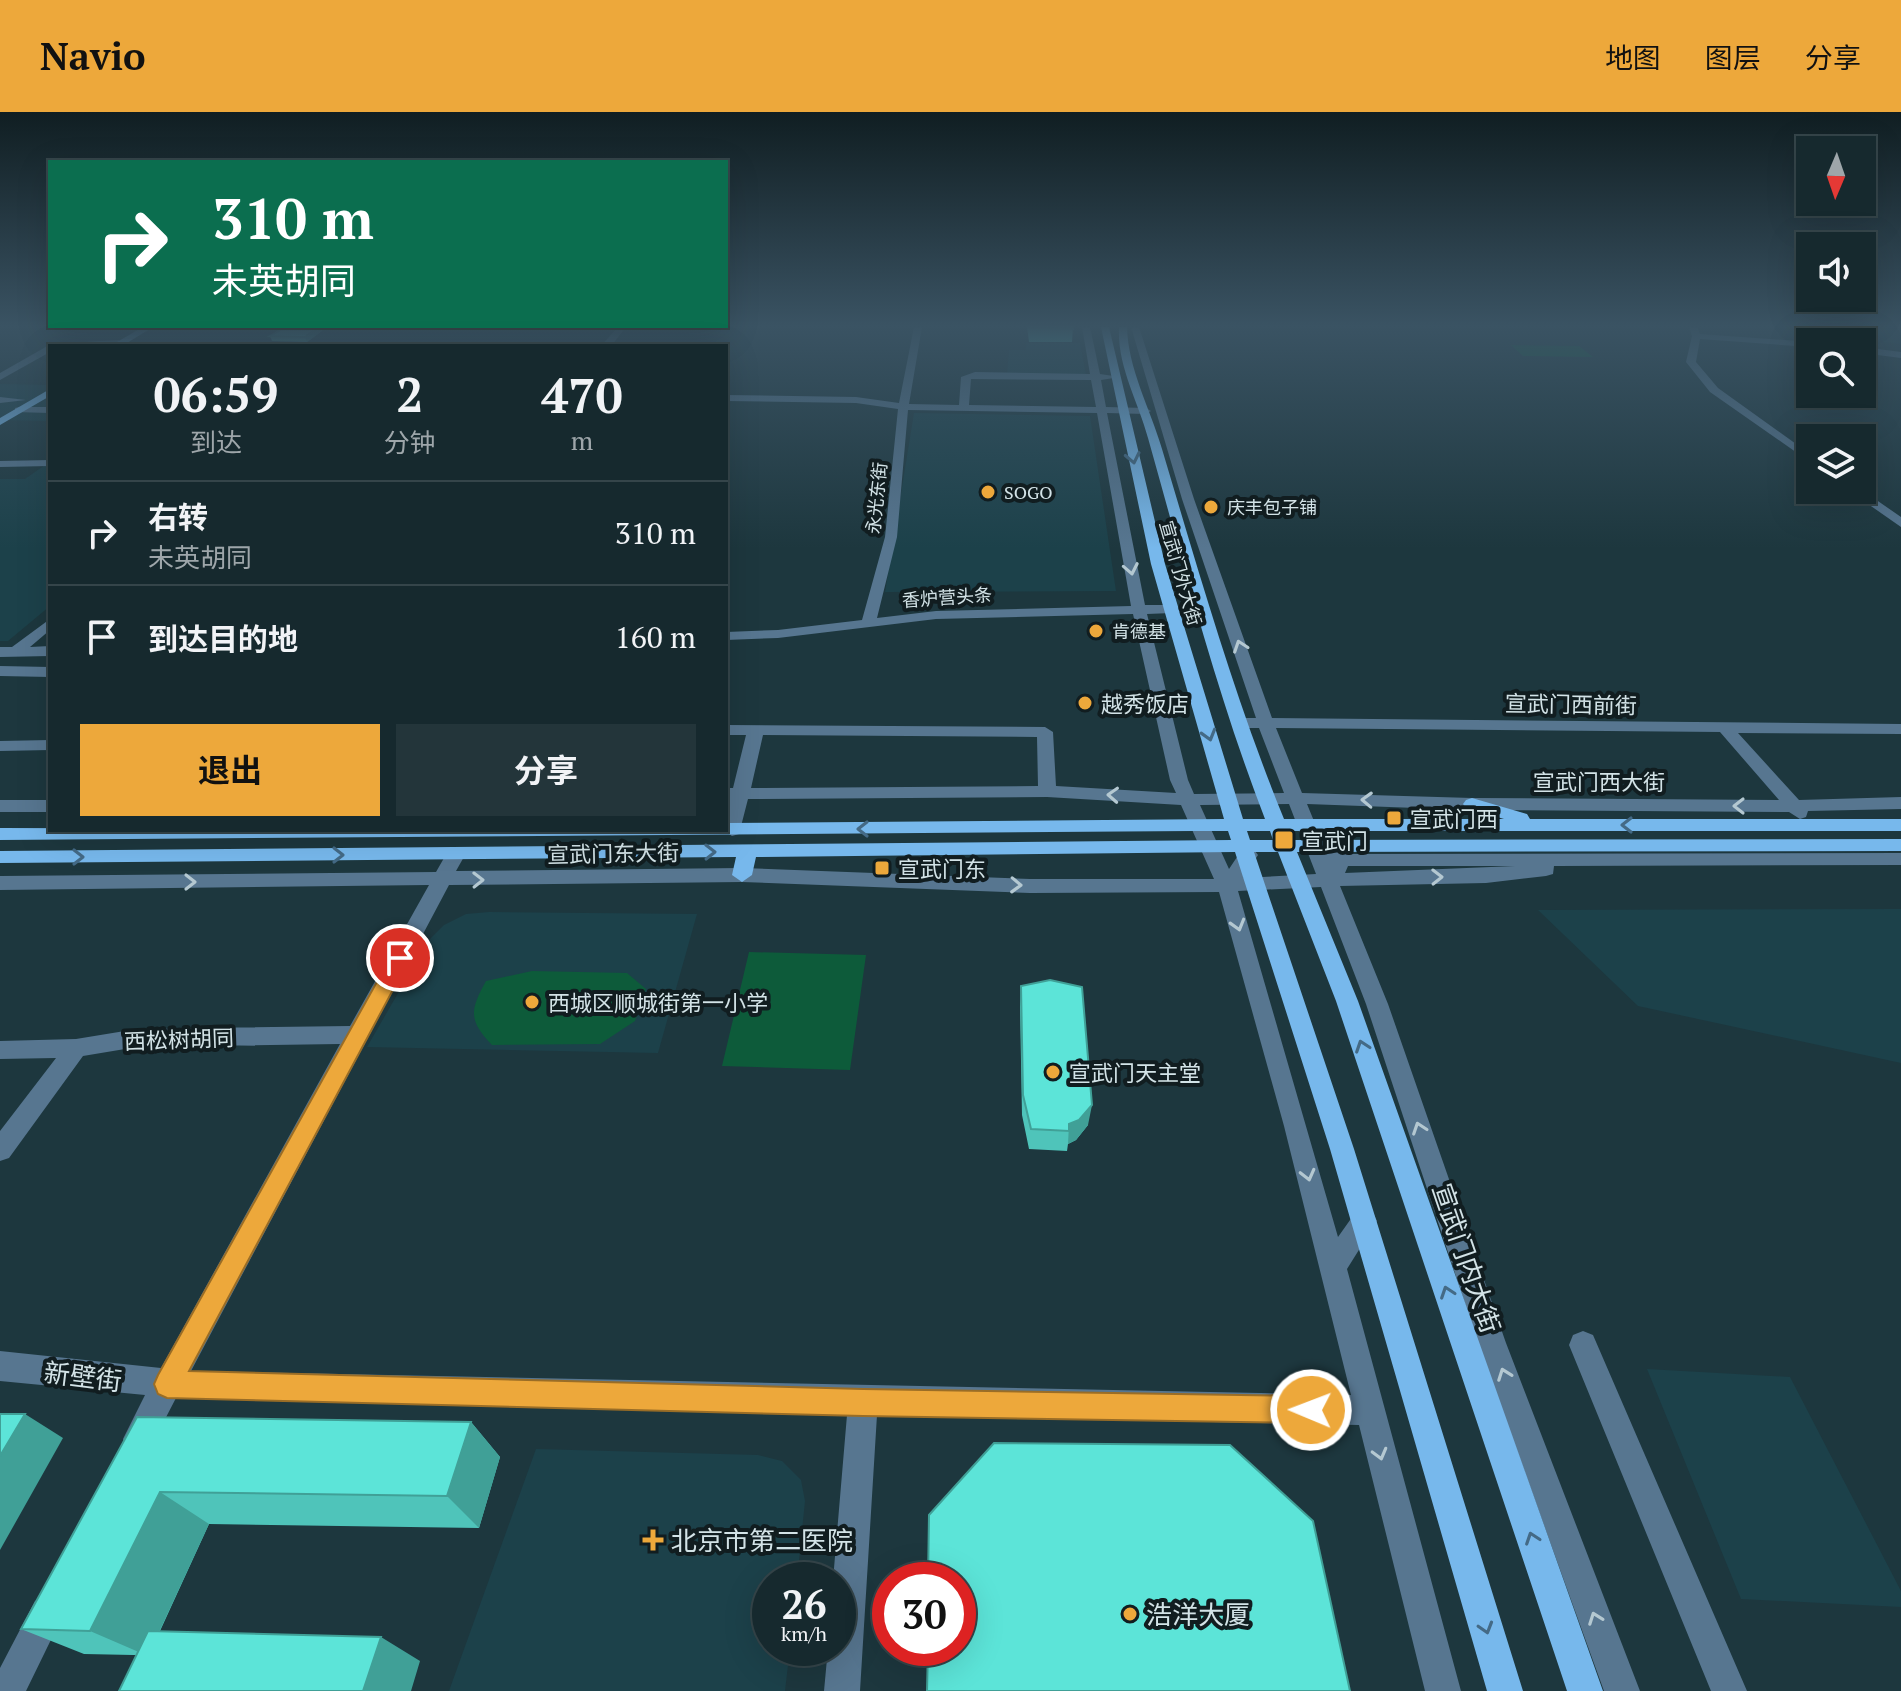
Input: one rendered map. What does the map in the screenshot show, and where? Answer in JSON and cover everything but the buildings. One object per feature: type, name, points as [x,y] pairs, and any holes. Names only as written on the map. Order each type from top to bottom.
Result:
[{"type":"main road","points":[[0,422],[26,401]]},
{"type":"main road","points":[[0,414],[30,401]]},
{"type":"main road","name":"宣武门外大街","points":[[1121,401],[1151,540],[1227,799],[1258,884]]},
{"type":"main road","name":"宣武门外大街","points":[[1143,401],[1204,614],[1266,798],[1283,836]]},
{"type":"main road","points":[[1472,804],[1541,824]]},
{"type":"main road","name":"宣武门西大街","points":[[1312,836],[1541,824],[1901,825]]},
{"type":"main road","name":"宣武门东大街","points":[[728,830],[1236,825],[1283,836]]},
{"type":"main road","name":"宣武门东大街","points":[[0,834],[53,832]]},
{"type":"main road","points":[[1283,836],[1901,845]]},
{"type":"main road","name":"宣武门东大街","points":[[0,857],[1202,848],[1247,851],[1283,836]]},
{"type":"main road","name":"宣武门内大街","points":[[1283,836],[1347,1001],[1585,1691]]},
{"type":"main road","points":[[742,875],[747,852]]},
{"type":"main road","points":[[1258,884],[1364,1221],[1505,1691]]},
{"type":"street","points":[[3,401],[48,410]]},
{"type":"street","points":[[861,401],[903,407],[1146,411]]},
{"type":"street","name":"永光东街","points":[[868,623],[891,537],[904,401]]},
{"type":"street","points":[[964,401],[964,408]]},
{"type":"street","points":[[1098,401],[1139,610],[1179,780],[1191,800],[1227,886],[1332,1268],[1443,1691]]},
{"type":"street","points":[[1153,401],[1266,724],[1312,836],[1337,870],[1492,1343],[1622,1691]]},
{"type":"street","points":[[1730,401],[1796,449]]},
{"type":"street","points":[[0,464],[48,463]]},
{"type":"street","points":[[1876,503],[1894,514],[1901,523]]},
{"type":"street","name":"香炉营头条","points":[[728,636],[936,615],[1172,609]]},
{"type":"street","points":[[8,652],[48,624]]},
{"type":"street","points":[[8,652],[48,651]]},
{"type":"street","points":[[0,671],[48,672]]},
{"type":"street","name":"宣武门西前街","points":[[1241,723],[1901,729]]},
{"type":"street","points":[[1725,728],[1810,826]]},
{"type":"street","points":[[728,730],[1045,732],[1047,791]]},
{"type":"street","points":[[732,830],[734,794],[756,730]]},
{"type":"street","points":[[0,746],[48,745]]},
{"type":"street","points":[[734,794],[1047,791],[1191,800]]},
{"type":"street","name":"宣武门西大街","points":[[1191,800],[1297,798],[1472,804],[1795,806],[1901,803]]},
{"type":"street","points":[[0,806],[48,806]]},
{"type":"street","points":[[1227,886],[1247,851]]},
{"type":"street","points":[[123,1467],[455,855]]},
{"type":"street","points":[[1337,870],[1901,859]]},
{"type":"street","points":[[1337,870],[1486,876],[1556,868],[1901,868]]},
{"type":"street","name":"宣武门东大街","points":[[0,883],[442,881],[742,875],[1030,886],[1227,886],[1301,881],[1337,870]]},
{"type":"street","name":"西松树胡同","points":[[0,1050],[76,1048],[137,1038],[358,1035]]},
{"type":"street","points":[[0,1150],[76,1048]]},
{"type":"street","points":[[1332,1268],[1364,1221]]},
{"type":"street","points":[[1583,1345],[1729,1691]]},
{"type":"street","name":"新壁街","points":[[0,1366],[167,1384],[863,1403],[1368,1410]]},
{"type":"street","points":[[842,1691],[863,1403]]},
{"type":"street","points":[[7,1691],[59,1591]]},
{"type":"shaded area","points":[[0,401],[48,401],[48,421],[0,420]]},
{"type":"shaded area","points":[[914,413],[1090,416],[1116,591],[885,592]]},
{"type":"shaded area","points":[[48,465],[48,608],[8,641],[0,641],[0,479],[25,479]]},
{"type":"shaded area","points":[[1901,909],[1901,1063],[1638,1006],[1538,910]]},
{"type":"shaded area","name":"西城区顺城街第一小学","points":[[466,914],[697,914],[658,1053],[367,1047],[428,941],[444,925]]},
{"type":"shaded area","points":[[1647,1369],[1790,1377],[1901,1591],[1901,1607],[1741,1599]]},
{"type":"shaded area","name":"北京市第二医院","points":[[536,1449],[758,1455],[782,1461],[801,1480],[805,1501],[799,1562],[752,1562],[752,1666],[788,1666],[785,1691],[449,1691]]},
{"type":"green space","points":[[749,952],[866,955],[850,1070],[722,1066]]},
{"type":"green space","points":[[532,971],[627,973],[646,989],[635,1021],[600,1044],[492,1045],[479,1029],[474,1014],[486,981]]},
{"type":"place","name":"SOGO","points":[[988,492]]},
{"type":"place","name":"庆丰包子铺","points":[[1211,507]]},
{"type":"place","name":"肯德基","points":[[1096,631]]},
{"type":"place","name":"越秀饭店","points":[[1085,703]]},
{"type":"place","name":"宣武门西","points":[[1394,818]]},
{"type":"place","name":"宣武门","points":[[1284,840]]},
{"type":"place","name":"宣武门东","points":[[882,868]]},
{"type":"place","name":"西城区顺城街第一小学","points":[[532,1002]]},
{"type":"place","name":"宣武门天主堂","points":[[1053,1072]]},
{"type":"place","name":"北京市第二医院","points":[[653,1540]]},
{"type":"place","name":"浩洋大厦","points":[[1130,1614]]},
{"type":"route","points":[[400,958],[167,1384],[863,1403],[1311,1410]]}]
